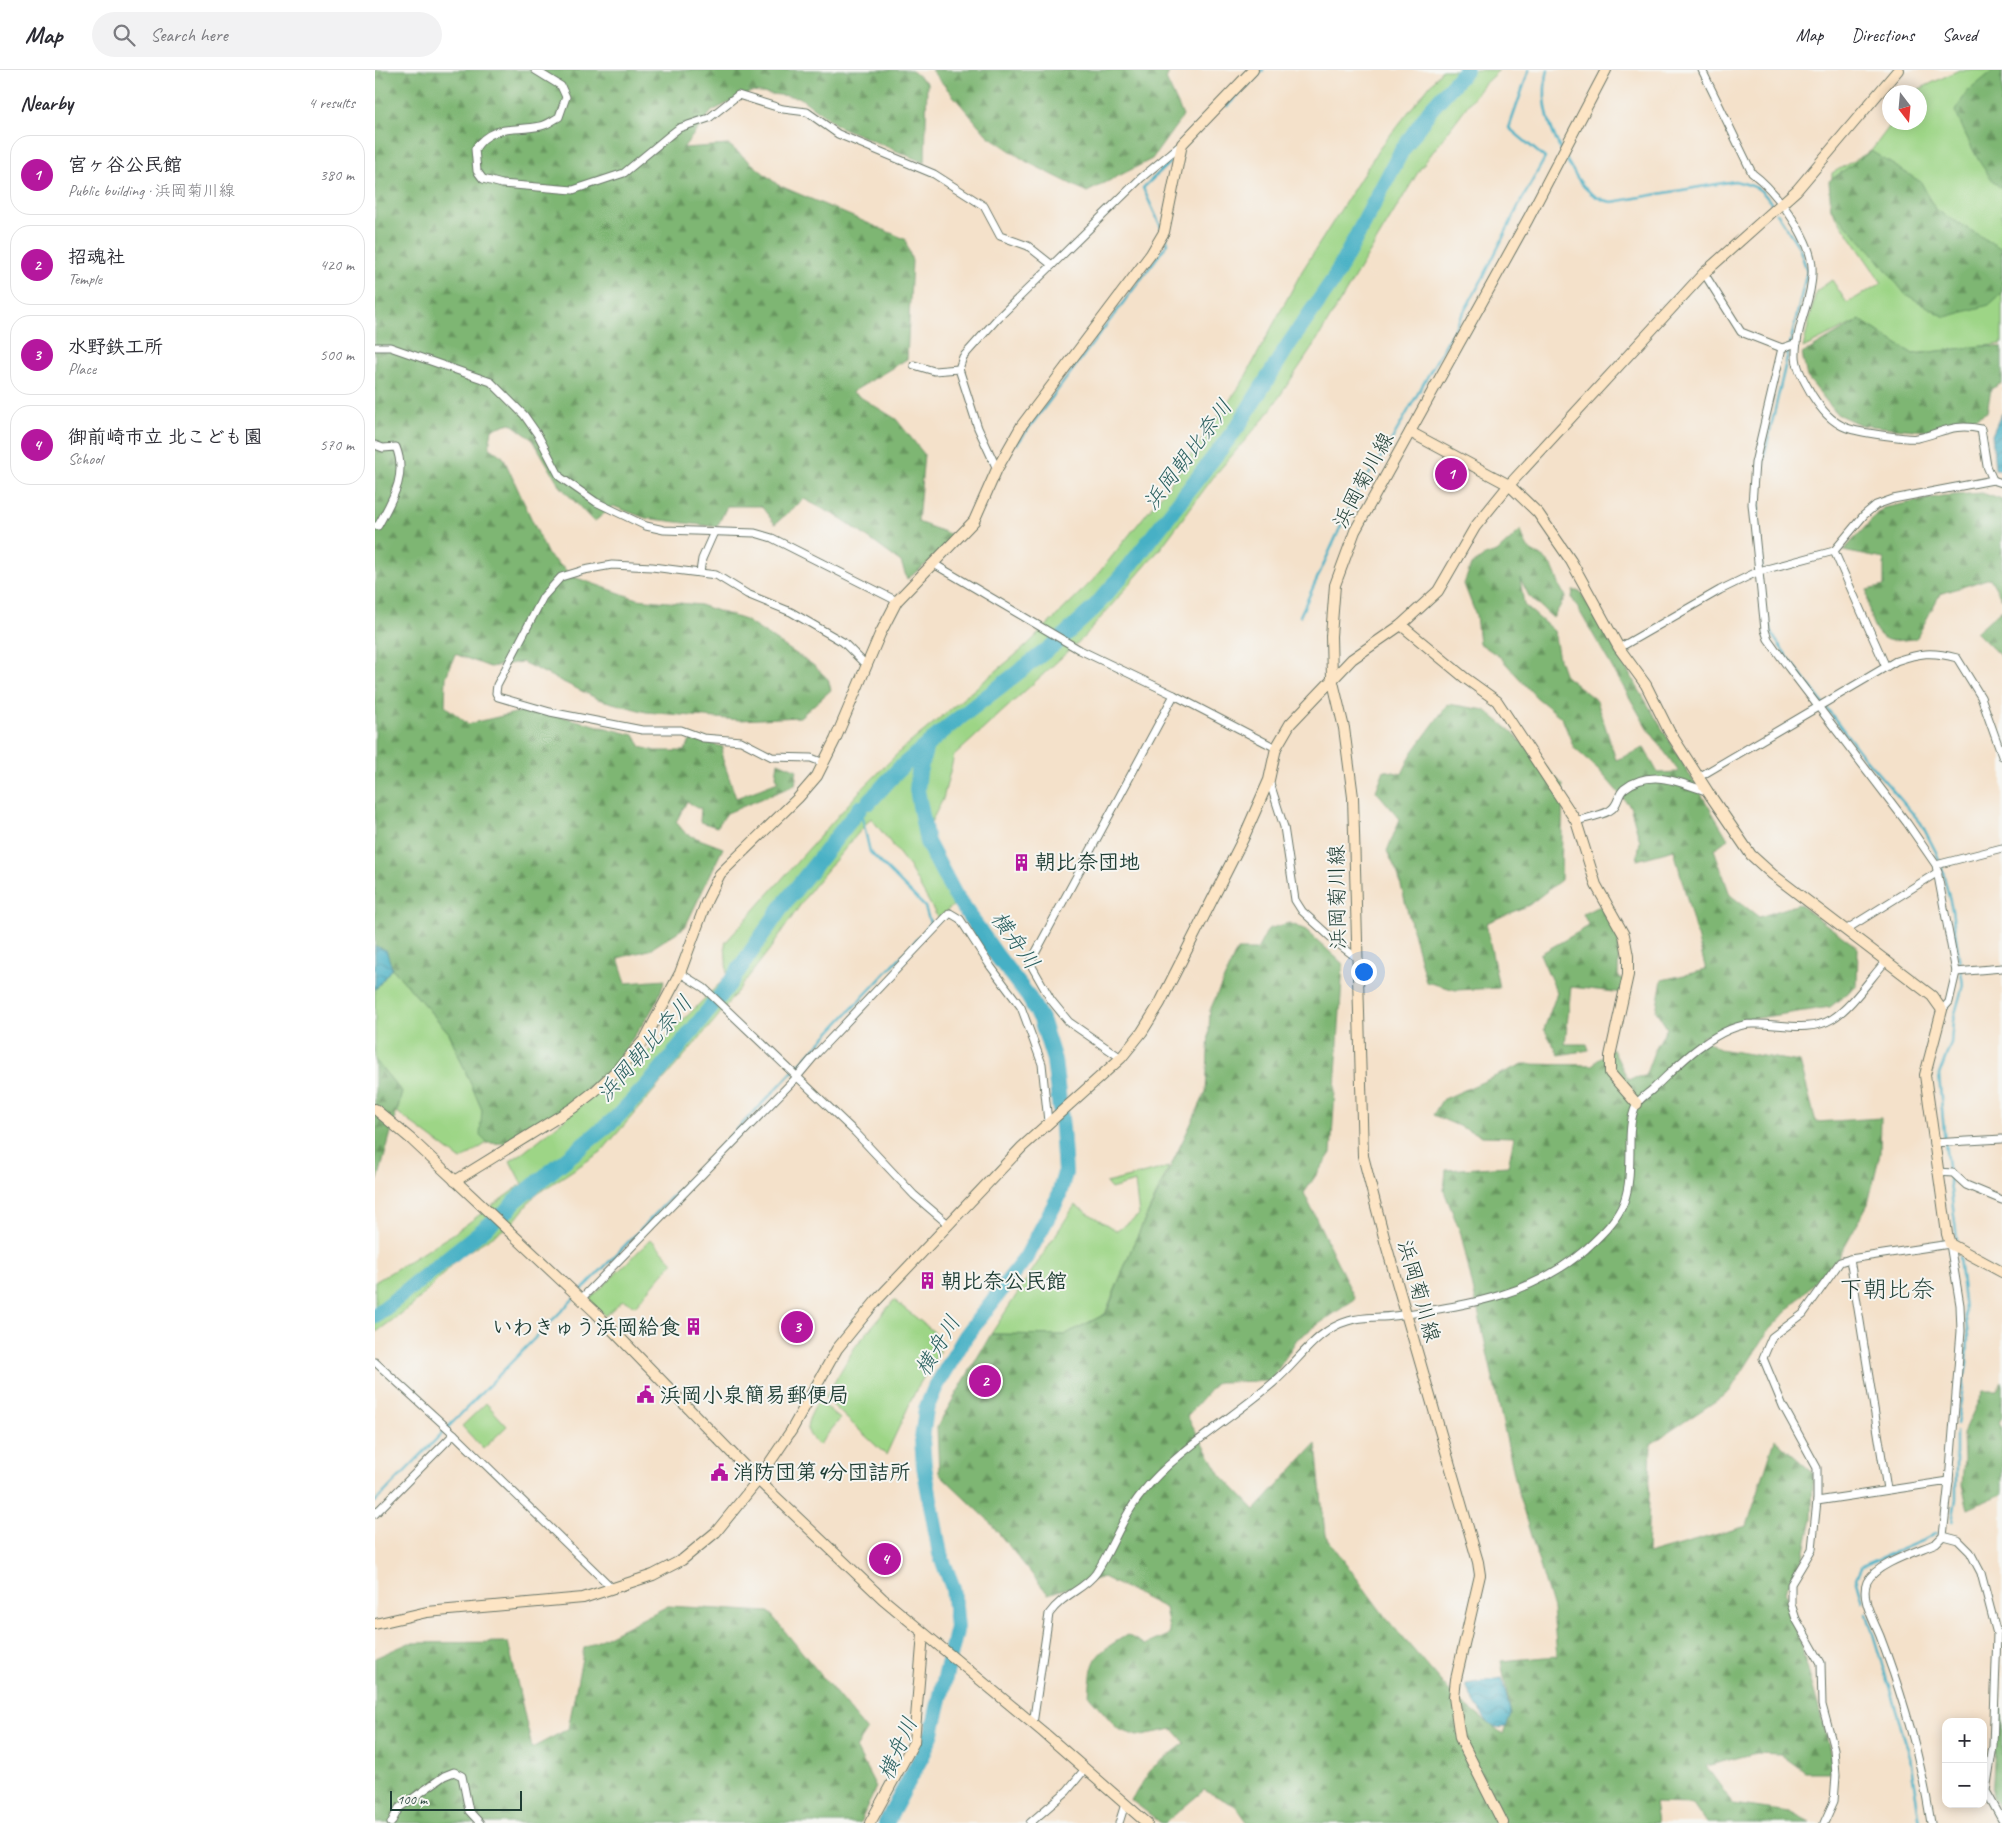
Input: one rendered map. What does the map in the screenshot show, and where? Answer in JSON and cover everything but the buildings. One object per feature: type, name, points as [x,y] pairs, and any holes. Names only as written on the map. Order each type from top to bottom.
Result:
[{"type":"street","points":[[535,70],[561,86],[566,97],[559,117],[543,126],[492,132],[482,138],[475,149],[477,171],[483,179],[502,184],[573,190],[623,173],[679,128],[709,118],[738,95],[783,109],[807,112],[838,134],[934,174],[984,206],[1000,236],[1029,246],[1052,265]]},
{"type":"street","points":[[997,469],[978,428],[959,369],[963,357],[982,334],[1141,178],[1182,144],[1253,70]]},
{"type":"street","name":"浜岡菊川線","points":[[1503,1823],[1460,1738],[1454,1697],[1456,1679],[1481,1575],[1370,1190],[1363,1156],[1353,796],[1344,728],[1332,678],[1331,620],[1335,585],[1355,531],[1606,70]]},
{"type":"street","points":[[1702,70],[1752,173],[1763,181],[1782,204],[1809,249],[1813,267],[1811,290],[1797,343],[1797,364],[1819,407],[1834,422],[1849,428],[1917,438],[1963,425],[1981,429],[1987,466],[1993,480]]},
{"type":"street","points":[[375,1624],[427,1612],[583,1598],[653,1575],[682,1560],[715,1532],[758,1480],[791,1431],[837,1349],[876,1301],[1022,1147],[1121,1058],[1143,1032],[1160,1003],[1243,839],[1269,780],[1276,748],[1290,724],[1352,659],[1401,625],[1438,591],[1475,527],[1509,485],[1704,273],[1797,190],[1898,70]]},
{"type":"street","points":[[455,1181],[517,1144],[595,1091],[645,1039],[681,974],[707,900],[720,874],[798,798],[817,776],[866,665],[897,601],[974,521],[997,469],[1022,425],[1159,241],[1166,224],[1182,144]]},
{"type":"street","points":[[1704,273],[1741,332],[1781,348],[1797,343]]},
{"type":"street","points":[[375,347],[390,347],[491,382],[511,400],[529,421],[560,477],[596,502],[646,526],[664,530],[755,533],[772,538],[897,601]]},
{"type":"street","points":[[1781,348],[1755,462],[1752,504],[1761,610],[1768,639],[1939,866],[1960,972],[1949,1002],[1942,1010],[1925,1075],[1949,1244],[1960,1305],[1961,1331],[1943,1536],[1935,1543],[1876,1569],[1867,1582],[1865,1597],[1883,1644],[1924,1775],[1931,1823]]},
{"type":"street","points":[[914,365],[934,371],[959,369]]},
{"type":"street","points":[[1410,432],[1509,485],[1538,513],[1553,532],[1571,561],[1619,648],[1646,685],[1669,731],[1751,855],[1772,874],[1847,929],[1932,996],[1942,1010]]},
{"type":"street","points":[[375,445],[383,448],[396,447],[399,454],[399,488],[378,526],[375,526]]},
{"type":"street","points":[[1619,648],[1720,590],[1759,571],[1834,551],[1864,515],[1877,505],[1893,499],[1993,480],[2002,483]]},
{"type":"street","points":[[700,572],[702,559],[713,532]]},
{"type":"street","points":[[1834,551],[1886,666]]},
{"type":"street","points":[[934,564],[1079,650],[1174,695],[1276,748]]},
{"type":"street","points":[[823,763],[811,758],[771,757],[741,741],[703,738],[681,730],[642,730],[550,712],[498,697],[496,693],[497,685],[543,597],[561,577],[584,570],[612,565],[717,575],[747,594],[791,612],[843,642],[866,665]]},
{"type":"street","points":[[1401,625],[1497,701],[1575,821],[1596,885],[1625,935],[1628,976],[1610,1056],[1610,1073],[1637,1104]]},
{"type":"street","points":[[1699,777],[1886,666],[1921,652],[1939,653],[1957,658],[1981,697],[2002,756]]},
{"type":"street","points":[[1121,1058],[1069,1022],[1051,1000],[1030,963],[1174,695]]},
{"type":"street","points":[[1575,821],[1609,811],[1617,805],[1622,791],[1637,781],[1657,776],[1708,792]]},
{"type":"street","points":[[1269,780],[1283,827],[1295,900],[1302,911],[1337,944],[1357,958]]},
{"type":"street","points":[[1847,929],[1939,866],[2002,848]]},
{"type":"street","points":[[577,1296],[796,1078],[817,1053],[950,913],[960,919],[991,967],[1021,1007],[1042,1064],[1048,1122]]},
{"type":"street","points":[[1033,1724],[1049,1614],[1057,1602],[1086,1584],[1096,1573],[1123,1520],[1143,1492],[1169,1466],[1276,1381],[1303,1352],[1331,1327],[1350,1320],[1469,1303],[1527,1288],[1583,1251],[1613,1224],[1630,1187],[1629,1133],[1637,1104],[1699,1047],[1735,1028],[1751,1024],[1811,1026],[1832,1019],[1856,997],[1887,960]]},
{"type":"street","points":[[1960,972],[2002,968]]},
{"type":"street","points":[[681,974],[704,988],[796,1078],[855,1132],[914,1195],[949,1225]]},
{"type":"street","points":[[375,1109],[412,1140],[577,1296],[758,1480],[851,1569],[923,1634],[1033,1724],[1147,1823]]},
{"type":"street","points":[[1935,1143],[2002,1139]]},
{"type":"street","points":[[1940,1172],[1953,1173],[1966,1185],[2002,1200]]},
{"type":"street","points":[[1824,1823],[1834,1801],[1837,1775],[1834,1749],[1822,1705],[1821,1663],[1795,1619],[1791,1604],[1791,1584],[1812,1549],[1817,1501],[1817,1468],[1783,1406],[1763,1358],[1772,1337],[1803,1314],[1840,1262],[1949,1244],[2002,1272]]},
{"type":"street","points":[[1850,1259],[1887,1489]]},
{"type":"street","points":[[375,1362],[445,1425],[613,1589]]},
{"type":"street","points":[[375,1514],[454,1434]]},
{"type":"street","points":[[1817,1501],[1949,1481]]},
{"type":"street","points":[[1943,1536],[1958,1540],[1970,1552],[1981,1573],[1997,1634],[1993,1746],[1986,1791],[2002,1820]]},
{"type":"street","points":[[870,1823],[914,1742],[923,1634]]},
{"type":"street","points":[[1030,1823],[1067,1791],[1085,1769]]},
{"type":"street","points":[[391,1823],[399,1808],[444,1776],[453,1772],[462,1776],[469,1811],[480,1823]]},
{"type":"street","points":[[1119,1823],[1125,1804]]},
{"type":"green space","points":[[375,70],[911,70],[927,83],[925,163],[838,126],[799,97],[751,92],[712,111],[683,148],[729,145],[778,185],[905,239],[912,261],[907,359],[852,392],[896,419],[924,454],[918,522],[955,536],[933,559],[907,579],[901,562],[842,519],[804,499],[775,524],[761,506],[727,506],[717,527],[645,518],[613,506],[594,522],[560,486],[533,440],[510,423],[492,429],[489,447],[503,457],[548,555],[574,577],[637,599],[700,605],[745,620],[813,665],[828,679],[831,690],[800,717],[740,720],[646,712],[598,699],[522,662],[490,667],[455,654],[446,677],[445,706],[468,724],[532,709],[634,735],[641,747],[655,751],[684,751],[692,738],[723,747],[722,757],[736,798],[778,782],[776,776],[778,762],[797,770],[795,785],[727,813],[717,827],[700,822],[701,808],[697,808],[687,801],[676,822],[686,834],[723,848],[685,927],[649,950],[618,958],[626,983],[665,980],[658,999],[612,1068],[572,1104],[517,1144],[487,1143],[480,1136],[482,1110],[449,1033],[392,968],[375,954]]},
{"type":"green space","points":[[931,70],[1170,70],[1166,79],[1183,116],[1152,159],[1087,192],[1027,162],[987,135]]},
{"type":"green space","points":[[1442,70],[1499,70],[1482,86],[1420,169],[1312,348],[1267,415],[1215,475],[1160,549],[1085,636],[954,756],[943,799],[927,830],[955,904],[938,918],[908,865],[871,818],[812,888],[770,949],[716,1019],[601,1152],[535,1195],[512,1224],[461,1256],[413,1305],[375,1333],[375,1282],[453,1234],[522,1184],[510,1161],[524,1152],[666,1037],[727,976],[725,943],[860,791],[900,751],[1025,647],[1093,580],[1167,488],[1242,383],[1302,271],[1379,149]]},
{"type":"green space","points":[[1959,70],[2002,70],[2002,344],[1913,354],[1860,320],[1803,348],[1816,291],[1832,280],[1847,303],[1882,283],[1831,209],[1832,173],[1871,151],[1887,130],[1927,130],[1927,85]]},
{"type":"green space","points":[[1994,70],[2002,70],[2002,190],[1980,163],[1955,111],[1967,92]]},
{"type":"green space","points":[[1871,151],[1921,182],[1935,209],[2002,249],[2002,293],[1989,305],[1945,317],[1905,294],[1872,252],[1831,209],[1829,181]]},
{"type":"green space","points":[[1860,320],[1913,354],[1981,346],[2002,347],[2002,383],[1991,389],[1987,412],[1976,418],[1925,431],[1861,425],[1837,414],[1807,377],[1802,354]]},
{"type":"green space","points":[[1982,493],[2002,500],[2002,599],[1990,578],[1940,594],[1916,639],[1891,641],[1882,637],[1877,632],[1871,619],[1867,590],[1884,586],[1884,559],[1843,551],[1883,508],[1942,496]]},
{"type":"green space","points":[[1521,530],[1527,546],[1550,564],[1566,596],[1553,618],[1529,596],[1520,578],[1524,605],[1554,631],[1559,659],[1565,676],[1597,701],[1616,760],[1644,748],[1658,773],[1679,772],[1646,726],[1572,598],[1573,591],[1580,591],[1728,839],[1714,849],[1730,895],[1759,917],[1799,904],[1858,948],[1857,986],[1830,1007],[1751,1019],[1701,1037],[1719,1049],[1800,1062],[1816,1122],[1881,1118],[1880,1153],[1868,1204],[1839,1256],[1768,1331],[1729,1392],[1651,1444],[1647,1554],[1747,1526],[1775,1439],[1813,1473],[1812,1518],[1804,1556],[1785,1591],[1826,1733],[1834,1772],[1805,1772],[1780,1754],[1756,1753],[1706,1766],[1733,1804],[1789,1812],[1810,1823],[1706,1823],[1693,1804],[1654,1803],[1657,1823],[1248,1823],[1236,1806],[1204,1790],[1165,1823],[1161,1823],[1131,1800],[1152,1768],[1185,1743],[1173,1729],[1137,1736],[1118,1729],[1089,1696],[1093,1665],[1096,1658],[1107,1647],[1127,1635],[1145,1645],[1170,1634],[1165,1608],[1103,1577],[1048,1594],[987,1519],[939,1473],[937,1427],[991,1334],[1064,1335],[1106,1314],[1133,1245],[1206,1092],[1210,1010],[1237,950],[1257,950],[1268,929],[1289,923],[1306,930],[1343,964],[1331,1153],[1304,1193],[1355,1299],[1297,1339],[1271,1381],[1217,1382],[1187,1416],[1221,1475],[1255,1510],[1316,1444],[1325,1535],[1386,1618],[1454,1697],[1503,1734],[1511,1715],[1501,1661],[1557,1656],[1553,1609],[1519,1496],[1461,1234],[1444,1191],[1446,1170],[1508,1166],[1514,1137],[1482,1136],[1433,1115],[1442,1100],[1523,1064],[1592,1065],[1612,1048],[1628,1079],[1645,1076],[1655,1049],[1667,1028],[1656,1011],[1662,980],[1706,970],[1674,850],[1637,860],[1640,841],[1630,806],[1598,769],[1574,748],[1562,718],[1536,697],[1500,657],[1479,643],[1476,615],[1464,584],[1471,565],[1484,556],[1497,552]]},
{"type":"green space","points":[[2002,609],[2002,658],[1976,632]]},
{"type":"green space","points":[[1448,704],[1485,710],[1512,732],[1563,785],[1561,880],[1529,905],[1486,923],[1499,988],[1456,990],[1426,982],[1398,874],[1387,851],[1400,819],[1376,791],[1384,770],[1402,774],[1412,753]]},
{"type":"green space","points":[[1597,907],[1603,907],[1619,939],[1618,976],[1626,981],[1623,993],[1571,987],[1565,1044],[1587,1044],[1589,1050],[1559,1055],[1544,1029],[1557,993],[1540,954],[1589,926],[1583,914]]},
{"type":"green space","points":[[392,968],[449,1033],[482,1110],[487,1143],[461,1160],[397,1112],[402,1092],[375,1060],[375,990]]},
{"type":"green space","points":[[375,1060],[402,1092],[378,1180],[375,1181]]},
{"type":"green space","points":[[1169,1167],[1133,1245],[1105,1314],[1064,1335],[991,1334],[1075,1205],[1117,1231],[1139,1215],[1135,1182],[1111,1189],[1106,1183]]},
{"type":"green space","points":[[651,1239],[673,1262],[635,1306],[623,1300],[605,1316],[589,1300]]},
{"type":"green space","points":[[894,1300],[934,1332],[930,1338],[940,1351],[917,1388],[886,1455],[825,1398],[855,1347]]},
{"type":"green space","points":[[2002,1381],[2002,1417],[1999,1423],[2002,1428],[2002,1494],[1968,1509],[1962,1485],[1963,1434],[1983,1391],[1997,1391]]},
{"type":"green space","points":[[818,1400],[840,1419],[819,1445],[809,1434],[808,1429],[809,1419]]},
{"type":"green space","points":[[486,1403],[507,1426],[483,1449],[462,1426]]},
{"type":"green space","points":[[668,1606],[769,1612],[867,1731],[856,1748],[876,1787],[860,1823],[375,1823],[375,1658],[409,1643],[508,1642],[532,1748],[568,1729],[584,1648]]},
{"type":"green space","points":[[1997,1709],[2002,1709],[2002,1811],[1992,1798]]},
{"type":"water","points":[[2002,412],[2002,471],[1995,469],[1992,435]]},
{"type":"water","points":[[375,946],[386,950],[392,968],[375,990]]},
{"type":"water","points":[[1502,1678],[1511,1715],[1506,1727],[1500,1728],[1491,1725],[1484,1718],[1466,1684]]},
{"type":"waterway","points":[[1227,106],[1263,70]]},
{"type":"waterway","name":"浜岡朝比奈川","points":[[869,802],[899,769],[949,726],[1056,643],[1093,609],[1129,567],[1238,426],[1289,344],[1334,279],[1401,152],[1430,110],[1466,70]]},
{"type":"waterway","points":[[1300,616],[1356,493],[1386,450],[1484,276],[1519,205],[1545,158],[1509,128],[1529,70]]},
{"type":"waterway","points":[[1548,70],[1545,101],[1552,131],[1561,150]]},
{"type":"waterway","points":[[1565,157],[1583,186],[1596,197],[1603,200],[1612,202],[1735,181],[1757,188],[1773,206]]},
{"type":"waterway","points":[[1161,227],[1143,188],[1170,162]]},
{"type":"waterway","points":[[1762,567],[1758,516],[1762,466],[1807,271],[1799,247],[1777,213]]},
{"type":"waterway","points":[[1017,444],[1168,243],[1166,236]]},
{"type":"waterway","points":[[1767,619],[1775,639],[1787,656],[1863,756],[1921,823],[1942,868],[1952,910],[1963,985],[1953,1021],[1951,1043],[1939,1075],[1957,1239]]},
{"type":"waterway","name":"横舟川","points":[[886,1823],[924,1752],[932,1733],[957,1627],[953,1588],[940,1554],[924,1466],[922,1439],[926,1409],[935,1388],[966,1336],[1027,1256],[1058,1198],[1065,1173],[1054,1060],[1041,1019],[1028,996],[997,956],[955,895],[927,842],[917,790],[919,772],[926,746]]},
{"type":"waterway","points":[[579,1293],[780,1085],[924,932],[930,923],[925,907],[870,852],[860,808],[869,802]]},
{"type":"waterway","name":"浜岡朝比奈川","points":[[375,1316],[509,1209],[515,1201],[615,1119],[654,1078],[725,990],[783,905],[860,808]]},
{"type":"waterway","points":[[1957,1424],[1967,1363],[1968,1337],[1959,1257]]},
{"type":"waterway","points":[[375,1502],[575,1297]]},
{"type":"waterway","points":[[1952,1522],[1956,1499],[1956,1432]]},
{"type":"waterway","points":[[1863,1602],[1856,1578],[1862,1566],[1936,1533]]},
{"type":"waterway","points":[[1867,1614],[1910,1757],[1920,1823]]},
{"type":"place","name":"宮ヶ谷公民館","points":[[1451,474]]},
{"type":"place","name":"朝比奈団地","points":[[1021,862]]},
{"type":"place","name":"朝比奈公民館","points":[[927,1281]]},
{"type":"place","name":"いわきゅう浜岡給食","points":[[694,1327]]},
{"type":"place","name":"水野鉄工所","points":[[797,1327]]},
{"type":"place","name":"招魂社","points":[[985,1381]]},
{"type":"place","name":"浜岡小泉簡易郵便局","points":[[646,1395]]},
{"type":"place","name":"消防団第4分団詰所","points":[[719,1472]]},
{"type":"place","name":"御前崎市立 北こども園","points":[[885,1559]]},
{"type":"district","name":"下朝比奈","points":[[1887,1289]]}]
